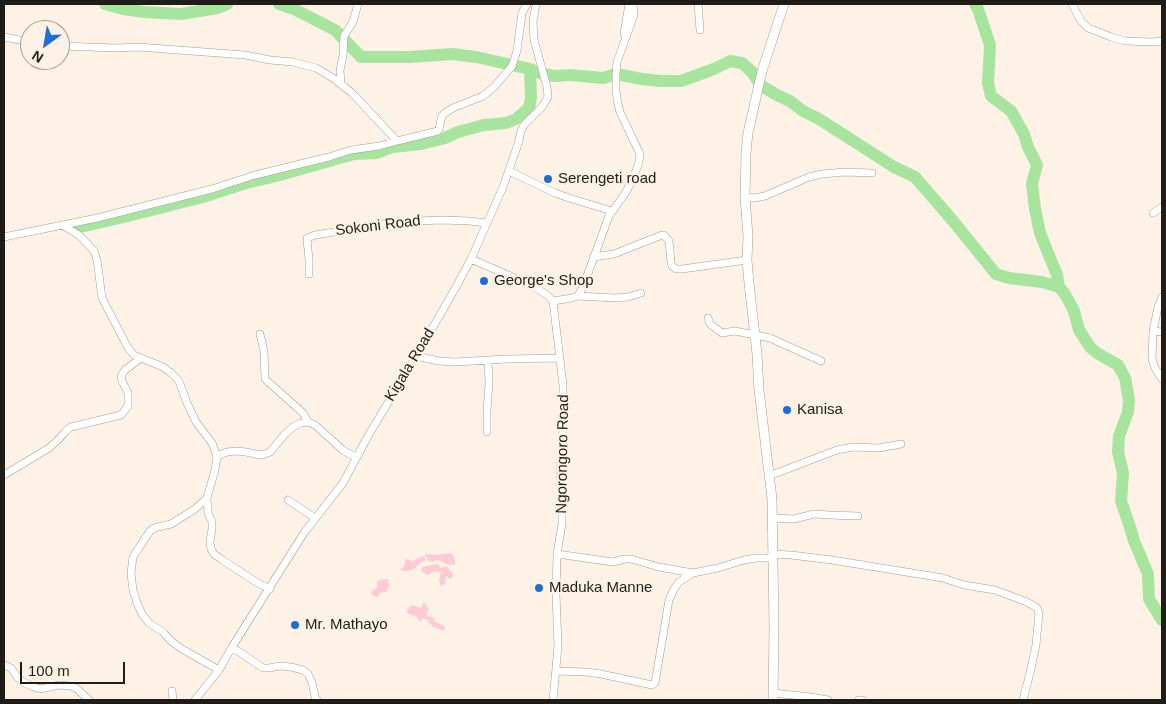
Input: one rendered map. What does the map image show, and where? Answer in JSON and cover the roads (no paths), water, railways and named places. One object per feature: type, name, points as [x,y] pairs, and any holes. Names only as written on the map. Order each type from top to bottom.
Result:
[{"type":"street","points":[[341,84],[340,70],[344,56],[344,36],[352,22],[358,4]]},
{"type":"street","points":[[4,237],[97,218],[212,189],[292,165],[438,131],[442,116],[453,108],[482,96],[494,87],[512,66],[522,13],[527,4]]},
{"type":"street","name":"Kigala Road","points":[[195,700],[219,670],[304,533],[343,482],[471,258],[503,187],[521,131],[524,125],[542,107],[548,97],[534,40],[533,21],[536,4]]},
{"type":"street","points":[[577,296],[583,287],[609,216],[620,202],[633,179],[639,162],[640,154],[626,126],[618,104],[616,74],[629,4]]},
{"type":"street","points":[[617,62],[634,15],[633,4]]},
{"type":"street","points":[[698,4],[700,30]]},
{"type":"street","points":[[784,4],[762,71],[748,133],[745,196],[748,236],[747,260],[759,390],[772,499],[773,696],[811,697],[828,700]]},
{"type":"street","points":[[1072,4],[1081,21],[1088,28],[1126,41],[1162,41]]},
{"type":"street","points":[[4,37],[20,40]]},
{"type":"street","points":[[70,46],[138,47],[245,55],[293,62],[316,68],[341,84],[365,106],[397,141]]},
{"type":"street","points":[[509,171],[562,196],[612,211]]},
{"type":"street","points":[[745,196],[754,198],[765,196],[809,177],[822,174],[845,172],[872,173]]},
{"type":"street","points":[[1153,214],[1162,207]]},
{"type":"street","name":"Sokoni Road","points":[[309,274],[307,240],[315,234],[417,221],[442,220],[487,223]]},
{"type":"street","points":[[62,225],[79,235],[94,251],[102,298],[128,348],[134,355],[163,367],[179,381],[196,422],[212,443],[217,456],[207,498],[208,513],[212,522],[211,549],[214,554],[270,589]]},
{"type":"street","points":[[593,258],[614,254],[664,235],[669,241],[672,266],[676,269],[747,260]]},
{"type":"street","points":[[471,258],[533,286],[547,295],[553,302],[577,296],[615,298],[641,293]]},
{"type":"street","points":[[1162,297],[1153,331],[1152,359],[1162,380]]},
{"type":"street","name":"Ngorongoro Road","points":[[552,700],[558,646],[556,594],[557,554],[562,524],[562,486],[560,475],[563,430],[563,385],[553,302]]},
{"type":"street","points":[[708,318],[710,324],[722,333],[734,331],[770,338],[821,361]]},
{"type":"street","points":[[1153,331],[1162,332]]},
{"type":"street","points":[[260,334],[264,351],[265,379],[303,413],[308,422]]},
{"type":"street","points":[[416,356],[438,361],[455,362],[560,358]]},
{"type":"street","points":[[4,475],[49,448],[71,427],[121,415],[128,406],[128,393],[121,376],[125,370],[141,358]]},
{"type":"street","points":[[487,432],[488,360]]},
{"type":"street","points":[[217,456],[236,451],[265,454],[270,452],[293,426],[308,422],[315,425],[344,451],[356,457]]},
{"type":"street","points":[[769,476],[837,450],[853,447],[880,448],[901,444]]},
{"type":"street","points":[[207,498],[195,509],[171,524],[159,526],[150,531],[132,557],[131,573],[137,604],[149,623],[163,632],[182,649],[219,670]]},
{"type":"street","points":[[288,500],[315,518]]},
{"type":"street","points":[[772,518],[794,519],[820,514],[858,516]]},
{"type":"street","points":[[557,554],[613,562],[631,559],[659,567],[693,573],[744,560],[791,555],[943,578],[964,585],[995,590],[1027,602],[1037,608],[1039,613],[1036,645],[1023,700]]},
{"type":"street","points":[[556,670],[586,672],[655,683],[669,600],[679,582],[693,573]]},
{"type":"street","points":[[232,647],[263,668],[280,666],[303,670],[308,674],[312,682],[317,700]]},
{"type":"street","points":[[4,665],[10,668],[23,682],[31,686],[40,689],[65,684],[76,688],[88,700]]},
{"type":"street","points":[[172,691],[173,700]]},
{"type":"street","points":[[308,699],[314,692]]},
{"type":"street","points":[[76,700],[80,693]]},
{"type":"waterway","points":[[105,4],[144,12],[181,14],[218,8],[227,4]]},
{"type":"waterway","points":[[279,4],[294,9],[335,30],[361,57],[410,57],[452,54],[476,57],[530,69]]},
{"type":"waterway","points":[[975,4],[990,45],[988,83],[991,96],[1011,111],[1024,134],[1037,165],[1032,184],[1035,209],[1040,233],[1057,275],[1059,287]]},
{"type":"waterway","points":[[76,228],[203,197],[246,183],[354,154],[377,153],[392,147],[421,144],[445,138],[458,132],[484,125],[506,123],[516,119],[529,108],[531,98],[530,69],[555,76],[571,75],[603,78],[616,74],[660,81],[681,81],[730,61],[742,63],[753,73],[760,85],[790,101],[894,167],[915,177],[996,274],[1009,278],[1042,282],[1059,287],[1065,294],[1074,311],[1079,330],[1090,347],[1118,365],[1125,378],[1129,400],[1128,412],[1119,436],[1118,452],[1123,473],[1121,501],[1134,541],[1148,574],[1149,599],[1162,620]]},
{"type":"place","name":"Serengeti road","points":[[548,179]]},
{"type":"place","name":"George's Shop","points":[[484,281]]},
{"type":"place","name":"Kanisa","points":[[787,410]]},
{"type":"place","name":"Maduka Manne","points":[[539,588]]},
{"type":"place","name":"Mr. Mathayo","points":[[295,625]]}]
